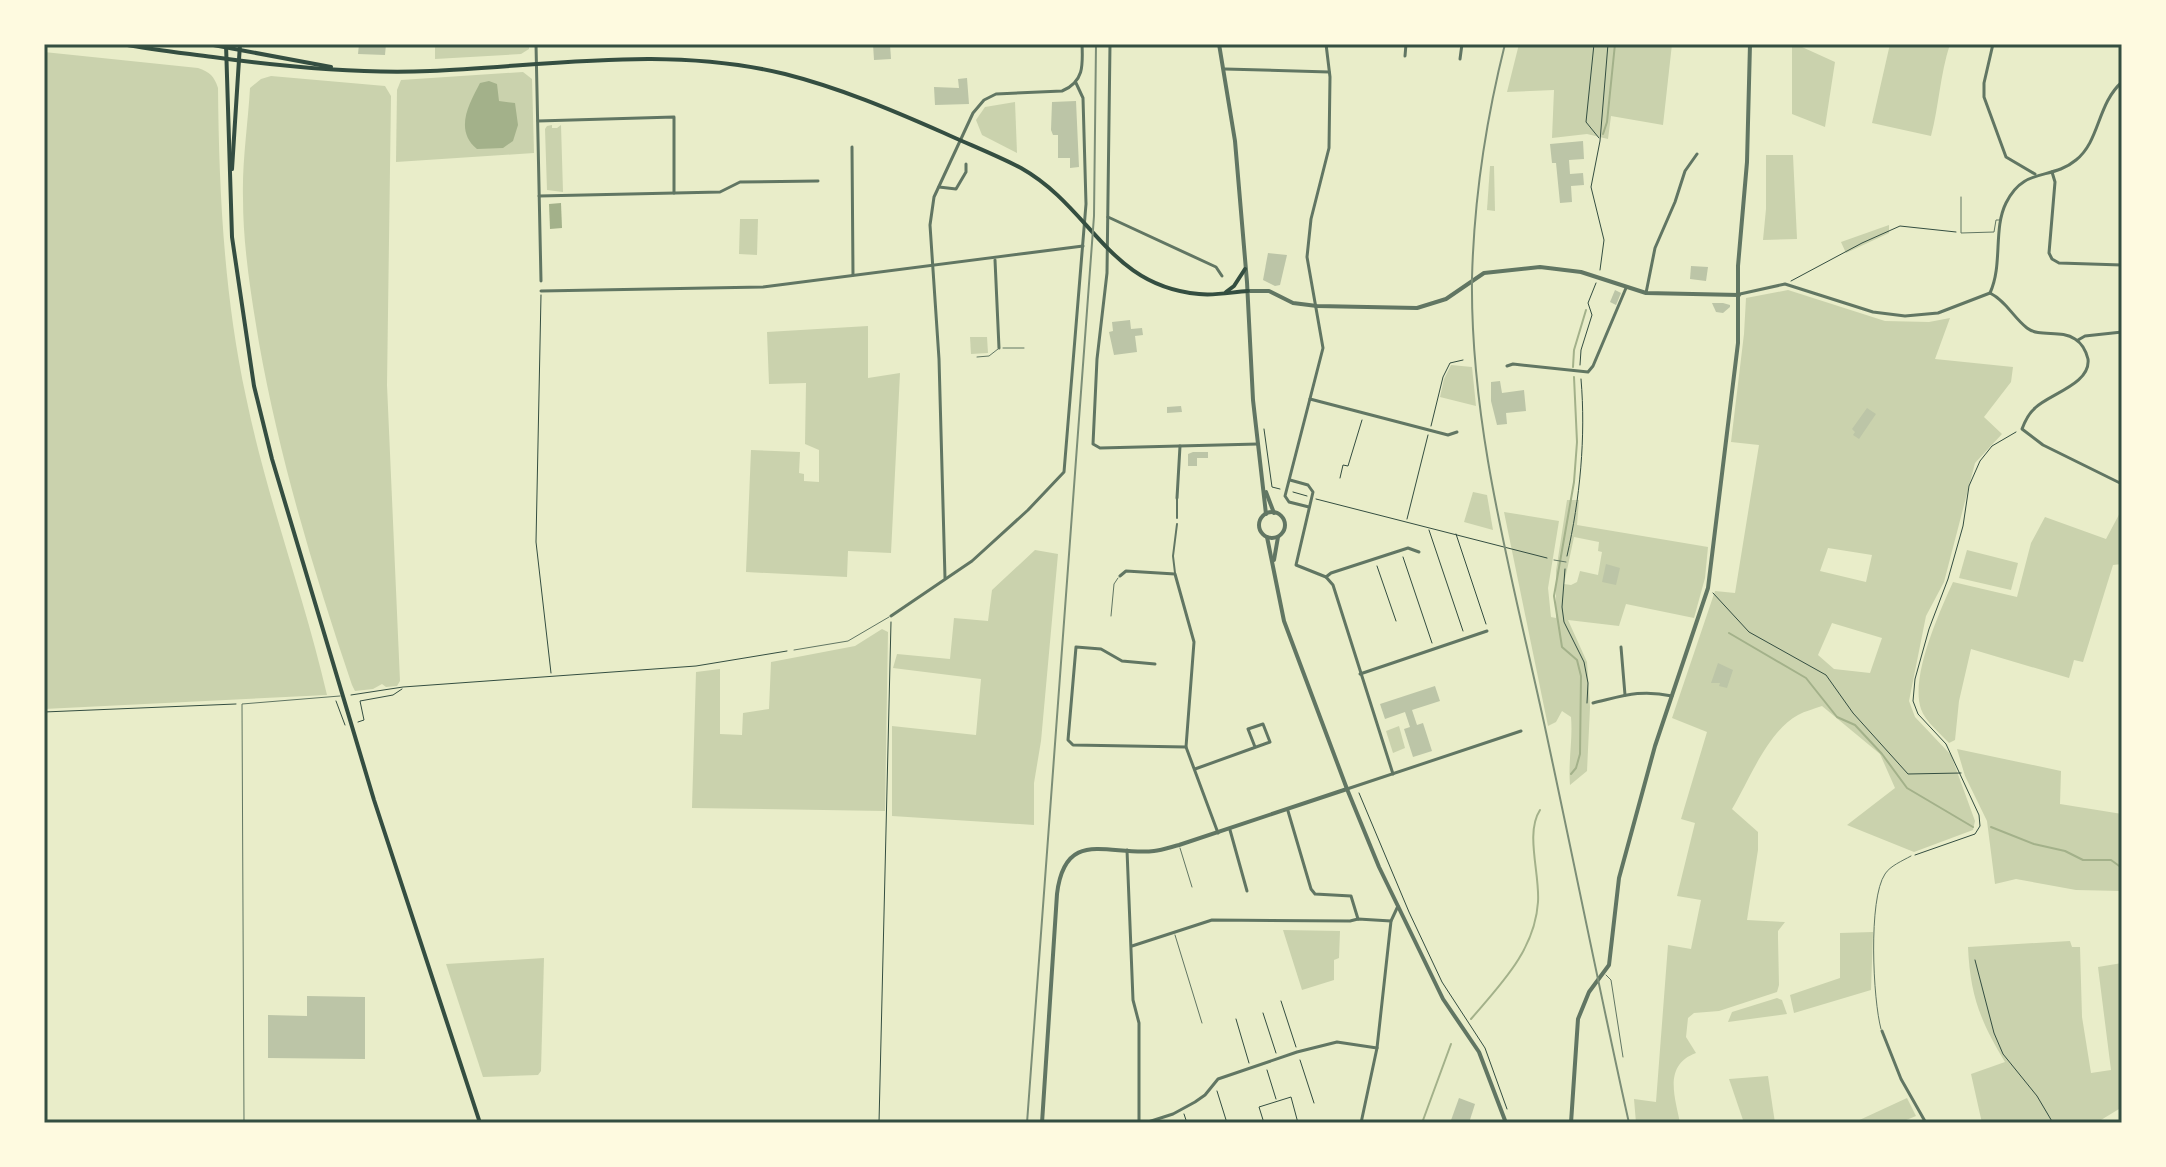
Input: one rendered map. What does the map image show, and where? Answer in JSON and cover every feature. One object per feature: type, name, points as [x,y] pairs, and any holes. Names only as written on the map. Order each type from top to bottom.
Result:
[{"type":"main road","points":[[123,44],[294,68],[345,70],[433,71],[536,63],[675,59],[754,67],[843,91],[1022,169],[1064,202],[1111,253],[1144,279],[1202,295],[1248,291]]},
{"type":"main road","points":[[208,44],[240,47],[345,70]]},
{"type":"main road","points":[[226,46],[232,237],[254,386],[289,521],[374,800],[480,1123]]},
{"type":"main road","points":[[230,183],[240,47]]},
{"type":"main road","points":[[1224,293],[1234,286],[1245,269]]},
{"type":"street","points":[[536,44],[541,281]]},
{"type":"street","points":[[945,578],[931,205],[973,113],[989,96],[1062,91],[1076,83],[1083,68],[1082,44]]},
{"type":"street","points":[[1110,44],[1107,261],[1093,416],[1095,447],[1258,444]]},
{"type":"street","points":[[1219,44],[1235,141],[1248,291],[1266,514],[1259,526],[1267,537],[1274,562],[1284,621],[1347,789],[1398,906],[1443,999],[1479,1052],[1506,1123]]},
{"type":"street","points":[[1309,507],[1289,502],[1285,496],[1323,348],[1307,257],[1329,148],[1326,44]]},
{"type":"street","points":[[1405,56],[1406,44]]},
{"type":"street","points":[[1460,59],[1462,44]]},
{"type":"street","points":[[1571,1123],[1578,1019],[1589,992],[1611,958],[1619,878],[1651,759],[1708,588],[1738,343],[1738,266],[1747,162],[1750,44]]},
{"type":"street","points":[[1993,44],[1984,97],[2006,157],[2035,174]]},
{"type":"street","points":[[1223,69],[1329,72]]},
{"type":"street","points":[[1248,291],[1269,291],[1293,303],[1317,306],[1417,308],[1432,305],[1457,293],[1476,276],[1514,268],[1563,269],[1646,293],[1739,295],[1785,284],[1873,312],[1905,316],[1948,311],[1990,293],[1997,272],[2004,206],[2012,192],[2035,174],[2067,167],[2080,158],[2105,102],[2122,82]]},
{"type":"street","points":[[891,616],[972,561],[1064,472],[1085,207],[1083,98],[1076,83]]},
{"type":"street","points":[[538,121],[674,117],[674,193]]},
{"type":"street","points":[[852,147],[853,275]]},
{"type":"street","points":[[1646,293],[1655,248],[1685,171],[1697,154]]},
{"type":"street","points":[[939,187],[953,190],[959,186],[966,164]]},
{"type":"street","points":[[2052,172],[2055,182],[2049,253],[2052,259],[2059,263],[2122,265]]},
{"type":"street","points":[[539,196],[720,192],[740,182],[818,181]]},
{"type":"street","points":[[1108,217],[1216,267],[1222,276]]},
{"type":"street","points":[[541,291],[763,287],[1083,246]]},
{"type":"street","points":[[995,259],[999,348]]},
{"type":"street","points":[[1507,366],[1513,364],[1588,372],[1626,288]]},
{"type":"street","points":[[1990,293],[2000,299],[2026,328],[2078,340],[2086,350],[2089,366],[2086,371],[2076,381],[2035,407],[2022,429],[2043,445],[2122,484]]},
{"type":"street","points":[[2078,340],[2085,336],[2122,332]]},
{"type":"street","points":[[1310,399],[1448,435],[1457,432]]},
{"type":"street","points":[[1177,518],[1180,446]]},
{"type":"street","points":[[1289,480],[1312,489],[1296,565],[1326,577],[1333,585],[1393,774]]},
{"type":"street","points":[[1264,487],[1274,513]]},
{"type":"street","points":[[1266,514],[1279,514],[1285,523],[1283,533],[1278,537],[1267,537]]},
{"type":"street","points":[[1177,524],[1173,556],[1175,574],[1194,642],[1186,747],[1218,833]]},
{"type":"street","points":[[1274,562],[1278,537]]},
{"type":"street","points":[[1326,577],[1408,548],[1419,552]]},
{"type":"street","points":[[1120,576],[1126,571],[1175,574]]},
{"type":"street","points":[[1360,674],[1487,631]]},
{"type":"street","points":[[1155,664],[1122,661],[1101,649],[1076,647],[1068,740],[1073,745],[1186,747]]},
{"type":"street","points":[[1621,647],[1625,695]]},
{"type":"street","points":[[1590,703],[1650,691],[1672,696]]},
{"type":"street","points":[[1195,769],[1270,742],[1263,724],[1248,729],[1255,747]]},
{"type":"street","points":[[1042,1123],[1059,879],[1063,866],[1079,852],[1090,848],[1153,851],[1179,845],[1521,731]]},
{"type":"street","points":[[1288,811],[1311,889],[1315,894],[1351,896],[1358,919]]},
{"type":"street","points":[[1230,830],[1247,891]]},
{"type":"street","points":[[1127,850],[1133,1000],[1139,1023],[1142,1123],[1173,1114],[1205,1095],[1218,1079],[1297,1052],[1337,1042],[1377,1048]]},
{"type":"street","points":[[1361,1123],[1377,1048],[1391,921],[1398,906]]},
{"type":"street","points":[[1132,946],[1212,920],[1391,921]]},
{"type":"street","points":[[1882,1031],[1901,1079],[1926,1123]]},
{"type":"lane","points":[[1961,197],[1961,233],[1994,232],[1996,220],[2002,219]]},
{"type":"lane","points":[[977,357],[989,356],[999,348],[1024,348]]},
{"type":"lane","points":[[1554,560],[1566,562]]},
{"type":"lane","points":[[1111,616],[1114,584],[1120,576]]},
{"type":"lane","points":[[794,650],[848,641],[891,616]]},
{"type":"lane","points":[[244,1123],[242,704],[344,696]]},
{"type":"lane","points":[[1179,845],[1192,887]]},
{"type":"lane","points":[[1882,1031],[1877,1015],[1874,965],[1876,900],[1887,870],[1911,856]]},
{"type":"lane","points":[[1174,933],[1202,1023]]},
{"type":"lane","points":[[1604,973],[1611,980],[1623,1057]]},
{"type":"path","points":[[1594,44],[1586,122],[1600,141]]},
{"type":"path","points":[[1590,703],[1584,662],[1564,622],[1562,607],[1566,562],[1574,526],[1584,421],[1581,350],[1592,315],[1588,303],[1598,277],[1604,240],[1591,187],[1600,141],[1608,44]]},
{"type":"path","points":[[1785,284],[1900,226],[1961,233]]},
{"type":"path","points":[[541,291],[536,542],[552,676]]},
{"type":"path","points":[[1340,478],[1343,465],[1348,466],[1363,414]]},
{"type":"path","points":[[1264,429],[1272,487],[1554,560]]},
{"type":"path","points":[[1911,856],[1975,834],[1980,826],[1979,815],[1946,744],[1918,714],[1913,701],[1915,679],[1963,526],[1969,486],[1980,461],[1992,446],[2022,429]]},
{"type":"path","points":[[1430,527],[1465,638]]},
{"type":"path","points":[[1456,534],[1487,631]]},
{"type":"path","points":[[1401,551],[1434,649]]},
{"type":"path","points":[[1375,559],[1396,621]]},
{"type":"path","points":[[1708,588],[1749,632],[1826,675],[1853,713],[1908,774],[1961,773]]},
{"type":"path","points":[[879,1123],[891,616]]},
{"type":"path","points":[[344,696],[403,687],[696,666],[794,650]]},
{"type":"path","points":[[1826,675],[1827,669]]},
{"type":"path","points":[[364,720],[360,701],[393,695],[403,687]]},
{"type":"path","points":[[44,712],[242,704]]},
{"type":"path","points":[[1356,787],[1442,982],[1485,1048],[1507,1109]]},
{"type":"path","points":[[1975,960],[1998,1044],[2053,1123]]},
{"type":"path","points":[[1281,1001],[1314,1103]]},
{"type":"path","points":[[1263,1013],[1278,1059]]},
{"type":"path","points":[[1236,1019],[1251,1069]]},
{"type":"path","points":[[1265,1064],[1277,1101]]},
{"type":"path","points":[[1215,1084],[1227,1123]]},
{"type":"path","points":[[1264,1123],[1259,1107],[1291,1097],[1298,1123]]},
{"type":"path","points":[[1182,1107],[1187,1123]]},
{"type":"shaded area","points":[[435,44],[529,44],[529,49],[521,54],[435,59]]},
{"type":"shaded area","points":[[1519,44],[1672,44],[1663,125],[1611,116],[1608,139],[1587,134],[1552,138],[1554,90],[1507,92]]},
{"type":"shaded area","points":[[1792,44],[1802,44],[1802,47],[1835,62],[1825,127],[1792,114]]},
{"type":"shaded area","points":[[1890,44],[1950,44],[1931,136],[1872,123]]},
{"type":"shaded area","points":[[44,52],[198,68],[211,75],[218,88],[224,243],[239,359],[264,473],[327,695],[44,709]]},
{"type":"shaded area","points":[[523,72],[532,79],[534,153],[396,162],[397,90],[401,80]]},
{"type":"shaded area","points":[[271,76],[385,86],[391,96],[387,385],[400,681],[397,686],[386,687],[382,684],[373,689],[355,691],[352,685],[299,516],[267,387],[248,270],[243,184],[250,88]]},
{"type":"shaded area","points":[[489,81],[497,84],[499,101],[515,103],[518,125],[513,141],[503,148],[477,149],[466,134],[466,117],[480,83]]},
{"type":"shaded area","points":[[1015,102],[1017,153],[982,135],[976,120],[985,107]]},
{"type":"shaded area","points":[[552,125],[552,128],[557,128],[561,125],[563,192],[547,190],[545,129]]},
{"type":"shaded area","points":[[1766,155],[1793,155],[1797,239],[1763,240]]},
{"type":"shaded area","points":[[1490,166],[1494,166],[1495,211],[1487,210]]},
{"type":"shaded area","points":[[561,203],[562,228],[550,229],[549,204]]},
{"type":"shaded area","points":[[740,219],[758,219],[757,255],[739,254]]},
{"type":"shaded area","points":[[1889,225],[1889,233],[1846,253],[1841,242]]},
{"type":"shaded area","points":[[1788,290],[1885,321],[1929,322],[1950,318],[1935,359],[2013,367],[2011,382],[1984,417],[2002,434],[1975,463],[1944,582],[1926,616],[1909,701],[1915,717],[1951,755],[1975,821],[1973,830],[1914,852],[1847,825],[1895,788],[1880,754],[1822,706],[1787,723],[1768,745],[1732,809],[1758,832],[1747,920],[1785,922],[1778,931],[1777,992],[1719,1011],[1694,1013],[1688,1018],[1686,1037],[1696,1053],[1679,1065],[1675,1074],[1674,1093],[1680,1123],[1636,1123],[1634,1099],[1656,1102],[1668,945],[1691,949],[1701,900],[1677,896],[1695,823],[1681,819],[1707,732],[1672,718],[1715,591],[1735,593],[1759,445],[1731,442],[1746,298]],"holes":[[[1828,548],[1872,555],[1866,582],[1820,571]],[[1832,623],[1882,638],[1870,673],[1834,669],[1818,655]]]},
{"type":"shaded area","points":[[868,326],[868,378],[900,373],[891,553],[848,551],[847,577],[746,572],[751,450],[800,452],[799,473],[804,474],[804,481],[819,482],[819,450],[805,444],[806,383],[769,384],[767,332]]},
{"type":"shaded area","points":[[970,337],[987,337],[988,353],[971,354]]},
{"type":"shaded area","points":[[1451,365],[1472,367],[1476,406],[1440,397]]},
{"type":"shaded area","points":[[1473,492],[1487,495],[1493,530],[1464,522]]},
{"type":"shaded area","points":[[1567,500],[1579,500],[1577,525],[1708,547],[1705,578],[1694,618],[1626,604],[1619,626],[1568,620],[1587,662],[1590,707],[1587,771],[1570,785],[1571,717],[1562,711],[1556,722],[1548,726],[1504,512],[1559,521],[1548,588],[1551,617],[1556,618],[1556,571]],"holes":[[[1574,537],[1599,542],[1598,551],[1602,552],[1598,575],[1580,571],[1577,582],[1564,584]]]},
{"type":"shaded area","points":[[2122,509],[2122,564],[2113,565],[2083,662],[2074,660],[2069,678],[1971,649],[1959,701],[1955,740],[1949,743],[1921,709],[1919,680],[1928,645],[1953,582],[2017,597],[2031,543],[2045,517],[2106,539]]},
{"type":"shaded area","points":[[1035,550],[1058,554],[1041,741],[1034,783],[1034,825],[892,816],[892,726],[976,735],[981,679],[893,668],[897,654],[950,659],[954,618],[988,621],[992,590]]},
{"type":"shaded area","points":[[1967,550],[2018,563],[2011,590],[1959,578]]},
{"type":"shaded area","points":[[882,629],[888,632],[885,811],[692,808],[696,672],[720,669],[720,734],[742,735],[743,713],[769,709],[771,662],[855,646]]},
{"type":"shaded area","points":[[1399,726],[1405,748],[1393,753],[1386,731]]},
{"type":"shaded area","points":[[1957,749],[2061,771],[2060,804],[2122,814],[2122,891],[2076,890],[2016,879],[1995,884],[1987,821],[1965,776]]},
{"type":"shaded area","points":[[1283,930],[1340,931],[1339,958],[1334,960],[1334,980],[1302,990]]},
{"type":"shaded area","points":[[1873,932],[1871,990],[1794,1013],[1790,995],[1840,978],[1840,933]]},
{"type":"shaded area","points":[[2070,941],[2072,947],[2080,947],[2082,1017],[2091,1073],[2111,1070],[2098,967],[2122,963],[2122,1123],[2119,1109],[2096,1123],[2055,1123],[2053,1120],[2041,1123],[1982,1123],[1971,1074],[2005,1062],[1978,1007],[1968,947]]},
{"type":"shaded area","points":[[544,958],[541,1071],[538,1075],[483,1077],[446,964]]},
{"type":"shaded area","points":[[1777,998],[1782,1000],[1787,1014],[1728,1022],[1732,1012]]},
{"type":"shaded area","points":[[1768,1076],[1775,1123],[1744,1123],[1729,1079]]},
{"type":"shaded area","points":[[1907,1098],[1916,1116],[1899,1123],[1853,1123]]},
{"type":"building","points":[[359,44],[386,44],[385,55],[358,54]]},
{"type":"building","points":[[873,44],[890,44],[891,59],[874,60]]},
{"type":"building","points":[[967,78],[969,104],[935,105],[934,87],[959,88],[958,79]]},
{"type":"building","points":[[1076,101],[1079,167],[1070,168],[1070,158],[1058,158],[1058,135],[1053,135],[1051,130],[1052,102]]},
{"type":"building","points":[[1583,141],[1584,159],[1569,160],[1570,174],[1583,173],[1584,185],[1571,186],[1572,202],[1560,203],[1556,163],[1552,163],[1550,144]]},
{"type":"building","points":[[1268,253],[1287,255],[1280,285],[1263,280]]},
{"type":"building","points":[[1691,266],[1708,267],[1706,281],[1690,279]]},
{"type":"building","points":[[1615,290],[1621,293],[1616,305],[1610,302]]},
{"type":"building","points":[[1712,303],[1730,307],[1723,313],[1716,312]]},
{"type":"building","points":[[1130,320],[1131,329],[1142,328],[1143,335],[1135,336],[1137,352],[1114,355],[1109,332],[1113,331],[1112,322]]},
{"type":"building","points":[[1500,381],[1502,393],[1524,390],[1526,411],[1506,413],[1507,424],[1497,425],[1491,401],[1491,382]]},
{"type":"building","points":[[1181,406],[1182,412],[1167,413],[1167,407]]},
{"type":"building","points":[[1867,408],[1876,414],[1859,439],[1853,435],[1855,432],[1852,429]]},
{"type":"building","points":[[1208,452],[1208,458],[1197,458],[1197,466],[1188,466],[1188,454]]},
{"type":"building","points":[[1606,564],[1620,568],[1616,585],[1602,582]]},
{"type":"building","points":[[1718,663],[1733,670],[1727,688],[1719,686],[1720,683],[1711,683]]},
{"type":"building","points":[[1435,686],[1440,701],[1412,710],[1417,725],[1423,723],[1432,751],[1413,757],[1404,729],[1410,727],[1405,712],[1385,719],[1380,704]]},
{"type":"building","points":[[307,996],[365,997],[365,1059],[268,1058],[268,1015],[307,1016]]},
{"type":"building","points":[[1459,1098],[1475,1104],[1469,1123],[1450,1123]]},
{"type":"waterway","points":[[1603,134],[1615,44]]},
{"type":"waterway","points":[[1573,367],[1574,350],[1586,310]]},
{"type":"waterway","points":[[1571,774],[1580,754],[1581,676],[1577,660],[1562,647],[1554,596],[1574,482],[1577,442],[1574,377]]},
{"type":"waterway","points":[[1729,633],[1806,678],[1837,717],[1855,725],[1882,754],[1907,788],[1973,827]]},
{"type":"waterway","points":[[1471,1019],[1515,965],[1530,936],[1538,902],[1533,842],[1540,810]]},
{"type":"waterway","points":[[1991,827],[2083,860],[2111,860],[2122,868]]},
{"type":"waterway","points":[[1422,1123],[1451,1044]]},
{"type":"tram line","points":[[1505,44],[1487,131],[1475,219],[1472,278],[1478,393],[1496,506],[1629,1123]]},
{"type":"railway","points":[[1027,1123],[1094,216],[1096,44]]}]
